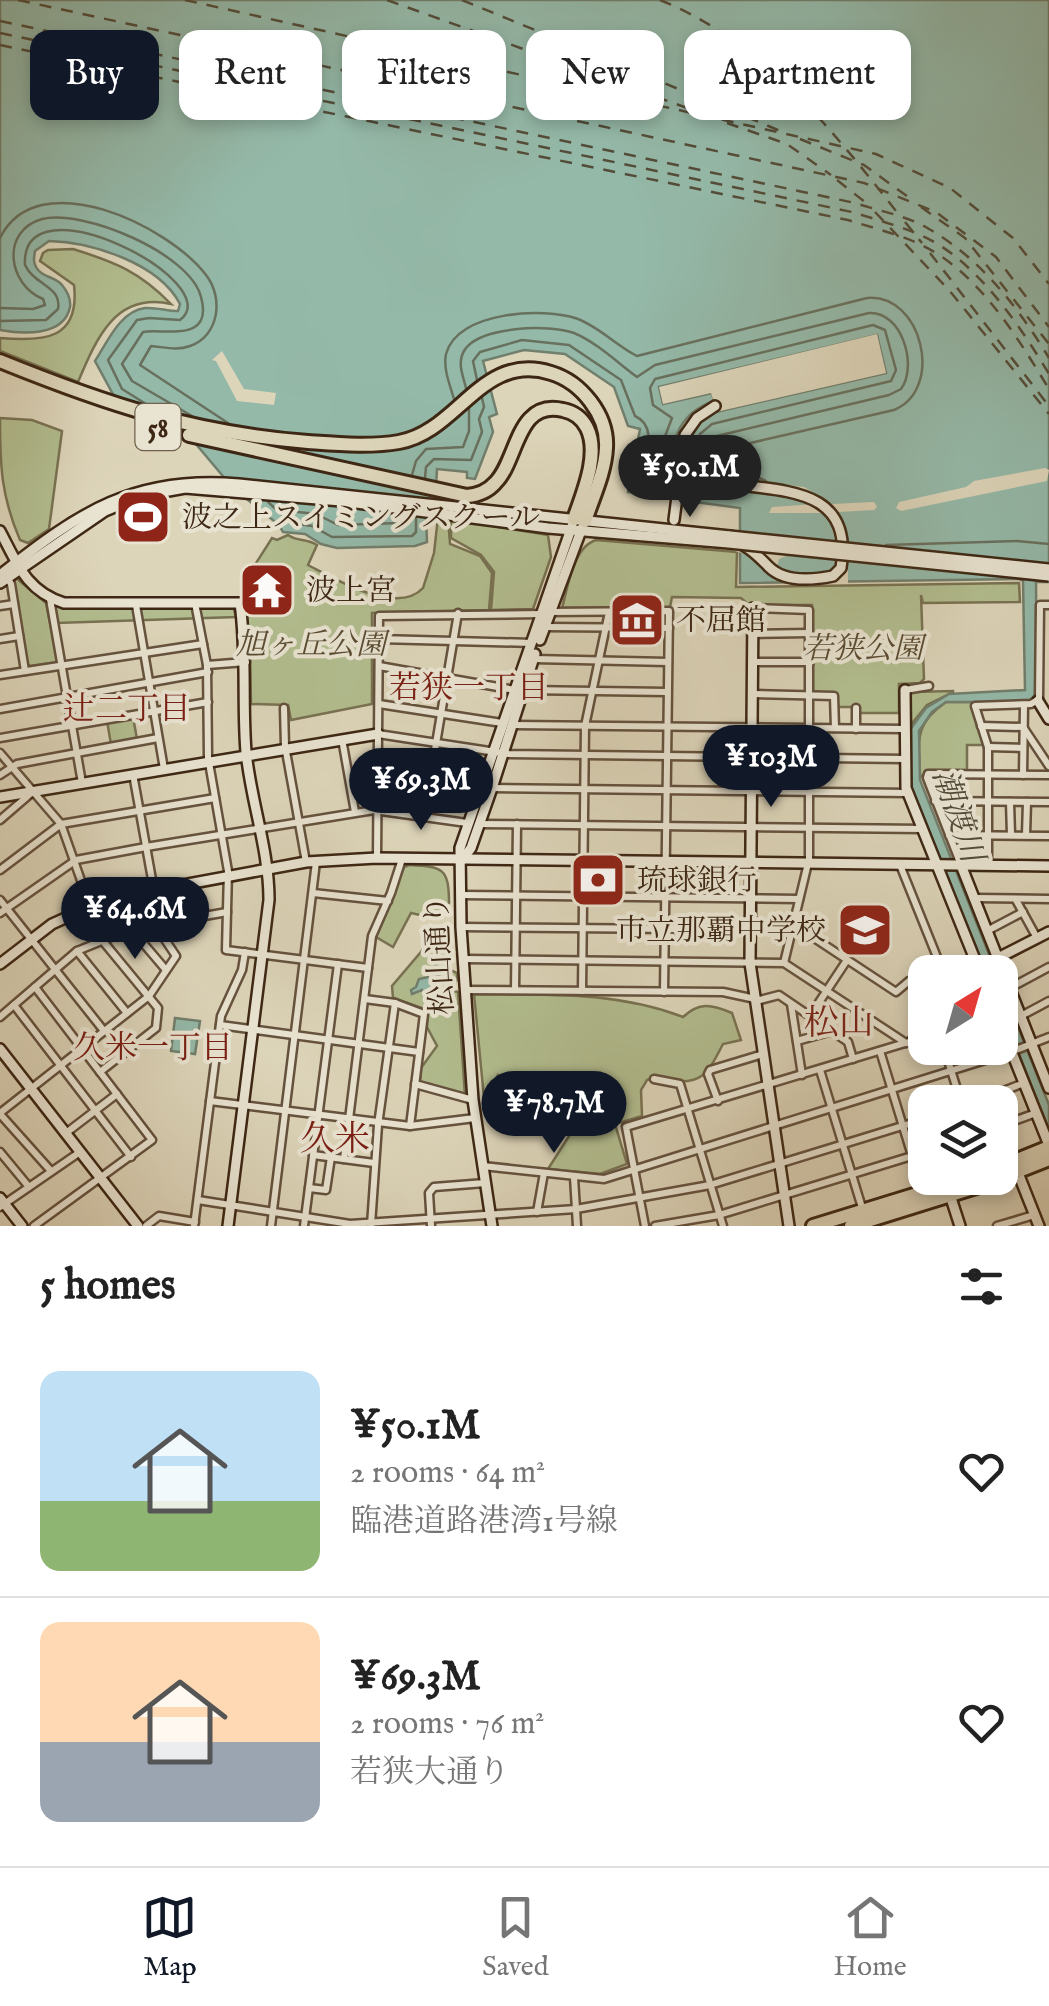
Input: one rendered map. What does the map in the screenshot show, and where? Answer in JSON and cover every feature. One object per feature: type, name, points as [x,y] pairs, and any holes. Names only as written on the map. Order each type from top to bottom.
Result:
[{"type":"highway","name":"58","points":[[0,361],[155,418],[239,435],[323,443],[390,443],[417,438],[439,424],[480,385],[506,372],[533,370],[557,375],[580,390],[596,410],[604,431],[606,450],[576,525]]},
{"type":"highway","name":"58","points":[[0,370],[153,426],[322,462],[445,504],[492,486],[505,469],[519,432],[528,420],[544,410],[564,410],[582,420],[591,440],[588,475],[576,525]]},
{"type":"highway","points":[[1018,1159],[1049,1146]]},
{"type":"highway","points":[[1018,1173],[1049,1159]]},
{"type":"highway","points":[[851,1226],[917,1195]]},
{"type":"highway","points":[[813,1226],[866,1219],[950,1195]]},
{"type":"street","points":[[690,533],[674,520],[687,430],[715,406]]},
{"type":"street","points":[[25,671],[14,604],[2,578],[100,507],[141,493],[215,489],[445,504],[576,525],[654,528],[730,540],[758,554],[774,572],[788,578],[838,573],[841,540],[825,506],[798,492],[678,479]]},
{"type":"street","points":[[445,504],[576,525],[1049,572]]},
{"type":"street","points":[[654,528],[674,520]]},
{"type":"street","points":[[462,860],[471,848],[504,754],[508,724],[533,643],[576,525]]},
{"type":"street","points":[[0,531],[16,566],[50,598],[83,605],[240,603],[246,662],[247,757],[267,868],[269,906],[228,1226]]},
{"type":"street","points":[[743,545],[1049,572]]},
{"type":"street","points":[[774,572],[772,557],[784,549]]},
{"type":"street","points":[[50,598],[82,782]]},
{"type":"street","points":[[195,603],[208,669],[208,761],[228,875],[226,950],[368,968]]},
{"type":"street","points":[[0,606],[14,604]]},
{"type":"street","points":[[1048,714],[1038,701],[1040,605],[1049,604]]},
{"type":"street","points":[[136,605],[164,769]]},
{"type":"street","points":[[784,962],[808,864],[809,633],[806,608],[753,608],[750,962],[789,1226]]},
{"type":"street","points":[[377,858],[379,616],[668,611],[664,992]]},
{"type":"street","points":[[582,991],[585,726],[609,612]]},
{"type":"street","points":[[424,815],[458,613]]},
{"type":"street","points":[[530,658],[547,613]]},
{"type":"street","points":[[545,626],[669,628]]},
{"type":"street","points":[[1040,631],[1049,644]]},
{"type":"street","points":[[753,634],[809,633]]},
{"type":"street","points":[[0,639],[19,636]]},
{"type":"street","points":[[379,639],[533,643]]},
{"type":"street","points":[[0,675],[203,644]]},
{"type":"street","points":[[530,658],[668,662]]},
{"type":"street","points":[[0,709],[246,662]]},
{"type":"street","points":[[753,662],[810,662]]},
{"type":"street","points":[[379,666],[520,690],[667,692]]},
{"type":"street","points":[[1040,686],[1049,681]]},
{"type":"street","points":[[929,686],[905,690],[908,793],[940,865],[971,955]]},
{"type":"street","points":[[753,694],[834,696],[835,729]]},
{"type":"street","points":[[988,865],[988,747],[976,706],[1038,701]]},
{"type":"street","points":[[0,738],[208,702]]},
{"type":"street","points":[[379,704],[508,724],[904,729]]},
{"type":"street","points":[[1023,775],[1024,704]]},
{"type":"street","points":[[271,1226],[313,893],[311,861],[298,823],[285,749],[284,708]]},
{"type":"street","points":[[856,708],[856,729]]},
{"type":"street","points":[[879,715],[879,729]]},
{"type":"street","name":"松山通り","points":[[492,1221],[472,1100],[460,927],[460,848],[492,753],[508,724]]},
{"type":"street","points":[[982,726],[1023,726]]},
{"type":"street","points":[[1023,726],[1049,766]]},
{"type":"street","points":[[0,797],[378,734],[504,754],[905,759]]},
{"type":"street","points":[[0,775],[11,766],[159,738]]},
{"type":"street","points":[[342,740],[355,812]]},
{"type":"street","points":[[988,747],[1023,748]]},
{"type":"street","points":[[0,753],[61,824],[102,940],[158,1008],[156,1028],[100,1072]]},
{"type":"street","points":[[378,770],[480,788]]},
{"type":"street","points":[[51,1172],[0,1113],[149,996],[176,956],[162,935],[133,774]]},
{"type":"street","points":[[997,955],[958,865],[928,774],[1049,775]]},
{"type":"street","points":[[492,788],[908,793]]},
{"type":"street","points":[[0,820],[33,791]]},
{"type":"street","points":[[0,870],[61,824],[214,798]]},
{"type":"street","points":[[936,800],[1049,802]]},
{"type":"street","points":[[964,801],[964,835]]},
{"type":"street","points":[[1010,802],[1011,836]]},
{"type":"street","points":[[1026,802],[1026,836]]},
{"type":"street","points":[[3,910],[76,860],[146,846],[378,810],[468,823]]},
{"type":"street","points":[[479,824],[922,828]]},
{"type":"street","points":[[515,990],[517,824]]},
{"type":"street","points":[[949,835],[1049,836]]},
{"type":"street","points":[[0,964],[32,937],[91,904],[311,861],[377,858],[1049,866]]},
{"type":"street","points":[[344,1159],[374,926],[388,901],[402,859]]},
{"type":"street","points":[[900,865],[936,955]]},
{"type":"street","points":[[313,893],[388,901]]},
{"type":"street","points":[[460,895],[799,899]]},
{"type":"street","points":[[974,898],[1049,897]]},
{"type":"street","points":[[1015,899],[1037,938]]},
{"type":"street","points":[[0,900],[3,910],[32,937],[104,1031]]},
{"type":"street","points":[[0,1017],[77,951],[131,929],[227,912]]},
{"type":"street","points":[[987,931],[1022,912]]},
{"type":"street","points":[[460,927],[792,927],[896,992],[908,982]]},
{"type":"street","points":[[131,929],[166,970]]},
{"type":"street","points":[[1004,955],[1049,932]]},
{"type":"street","points":[[77,951],[127,1014]]},
{"type":"street","points":[[146,1226],[159,1216],[195,1224],[220,1026],[245,952]]},
{"type":"street","points":[[462,959],[784,962],[908,1041]]},
{"type":"street","points":[[810,1016],[847,960]]},
{"type":"street","points":[[304,1226],[338,964]]},
{"type":"street","points":[[1018,984],[1049,967]]},
{"type":"street","points":[[34,1226],[152,1140],[35,986]]},
{"type":"street","points":[[465,990],[723,992],[755,1000],[779,996],[848,1042],[854,1060]]},
{"type":"street","points":[[365,999],[395,1003],[424,1014],[410,1126]]},
{"type":"street","points":[[1021,1016],[1049,1001]]},
{"type":"street","points":[[371,1225],[374,1163],[395,1003]]},
{"type":"street","points":[[791,1003],[802,1076]]},
{"type":"street","points":[[14,1004],[131,1156]]},
{"type":"street","points":[[1018,1008],[1049,1088]]},
{"type":"street","points":[[220,1026],[419,1052]]},
{"type":"street","points":[[797,1042],[832,1030]]},
{"type":"street","points":[[1018,1050],[1049,1036]]},
{"type":"street","points":[[646,1226],[626,1128],[908,1043]]},
{"type":"street","points":[[0,1049],[138,1226]]},
{"type":"street","points":[[880,1051],[908,1143]]},
{"type":"street","points":[[718,1100],[710,1070],[763,1054]]},
{"type":"street","points":[[949,1065],[956,1085]]},
{"type":"street","points":[[482,1166],[604,1178],[968,1065]]},
{"type":"street","points":[[1017,1065],[1049,1146]]},
{"type":"street","points":[[820,1070],[866,1219]]},
{"type":"street","points":[[654,1079],[680,1084],[722,1226]]},
{"type":"street","points":[[1018,1085],[1024,1083]]},
{"type":"street","points":[[415,1084],[472,1100]]},
{"type":"street","points":[[66,1133],[116,1094]]},
{"type":"street","points":[[210,1101],[410,1126],[474,1118]]},
{"type":"street","points":[[1018,1120],[1036,1113]]},
{"type":"street","points":[[198,1200],[371,1225],[492,1221],[710,1185],[908,1124]]},
{"type":"street","points":[[22,1226],[2,1203],[81,1151]]},
{"type":"street","points":[[0,1152],[29,1187]]},
{"type":"street","points":[[313,1155],[374,1163]]},
{"type":"street","points":[[309,1188],[326,1190],[331,1157]]},
{"type":"street","points":[[655,1226],[719,1215],[908,1157]]},
{"type":"street","points":[[537,1212],[544,1173]]},
{"type":"street","points":[[1018,1173],[1039,1226]]},
{"type":"street","points":[[574,1177],[578,1226]]},
{"type":"street","points":[[431,1223],[429,1193],[434,1186],[485,1184]]},
{"type":"street","points":[[950,1195],[960,1226]]},
{"type":"street","points":[[997,1226],[1034,1214]]},
{"type":"green space","points":[[73,249],[126,269],[171,304],[152,302],[122,312],[101,334],[78,382],[0,351],[0,338],[45,337],[65,327],[74,303],[74,285],[40,261],[48,250]]},
{"type":"green space","points":[[0,418],[32,420],[62,431],[49,529],[28,543],[20,540],[5,494]]},
{"type":"green space","name":"旭ヶ丘公園","points":[[438,517],[448,518],[450,544],[480,556],[492,573],[489,610],[372,613],[372,704],[291,720],[288,705],[251,704],[244,582],[272,538],[288,535],[313,543],[317,545],[308,565],[366,592],[398,598],[412,596],[423,588],[434,553]]},
{"type":"green space","points":[[451,519],[548,535],[551,557],[533,609],[491,610],[494,572],[481,555],[451,538]]},
{"type":"green space","name":"若狭公園","points":[[596,540],[737,552],[736,587],[1019,583],[1020,602],[923,603],[921,595],[924,679],[920,683],[899,684],[899,713],[858,713],[858,707],[835,707],[834,694],[813,691],[812,605],[749,605],[741,598],[672,597],[670,607],[562,608],[577,559]]},
{"type":"green space","points":[[16,578],[46,603],[58,662],[30,666],[25,662],[13,584]]},
{"type":"green space","points":[[54,605],[233,606],[236,617],[57,623]]},
{"type":"green space","points":[[953,691],[927,705],[909,727],[911,692]]},
{"type":"green space","points":[[946,702],[971,702],[985,745],[967,745],[967,770],[930,770],[920,777],[920,734],[928,718]]},
{"type":"green space","points":[[133,717],[137,739],[111,744],[107,721]]},
{"type":"green space","points":[[404,867],[441,871],[447,882],[449,903],[433,918],[411,913],[393,947],[376,937]]},
{"type":"green space","points":[[426,946],[448,953],[448,969],[457,973],[453,984],[458,992],[465,1096],[420,1082],[421,1068],[437,1046],[427,1027],[427,1010],[393,998],[392,986]]},
{"type":"green space","points":[[474,994],[606,999],[683,1017],[694,1009],[711,1006],[732,1013],[741,1040],[723,1044],[709,1069],[690,1081],[647,1080],[641,1090],[642,1116],[615,1124],[627,1164],[600,1174],[548,1169],[571,1133],[595,1109],[573,1094],[558,1107],[498,1075],[484,1098]]},
{"type":"water","points":[[0,0],[1049,0],[1049,582],[1036,582],[1037,692],[1029,702],[946,702],[932,712],[919,731],[920,780],[989,955],[979,955],[910,784],[909,731],[926,708],[949,694],[1025,690],[1023,581],[740,583],[740,508],[680,500],[687,489],[701,484],[702,475],[684,457],[690,435],[702,419],[716,412],[886,373],[877,335],[659,387],[663,404],[712,393],[714,401],[699,408],[680,427],[672,452],[668,496],[648,494],[647,490],[640,494],[628,492],[640,429],[628,426],[614,387],[565,354],[524,350],[483,361],[497,414],[489,417],[493,432],[475,479],[467,478],[467,472],[437,469],[436,487],[426,516],[427,542],[415,546],[337,548],[305,534],[283,532],[233,488],[195,443],[114,396],[95,361],[115,329],[136,310],[178,311],[180,304],[157,277],[140,266],[103,251],[49,241],[35,251],[34,263],[66,290],[70,304],[66,317],[60,324],[41,331],[0,330]]},
{"type":"water","points":[[437,963],[437,975],[441,977],[438,990],[433,996],[426,996],[422,990],[412,994],[419,979],[429,977]]},
{"type":"water","points":[[175,1018],[200,1021],[195,1054],[171,1051]]},
{"type":"water","points":[[1018,1027],[1049,1105],[1049,1130],[1018,1052]]},
{"type":"pier","points":[[877,334],[886,373],[716,412],[715,407],[880,369],[873,340],[665,391],[667,398],[713,388],[718,400],[715,406],[711,393],[663,404],[659,387]]},
{"type":"pier","points":[[222,351],[244,389],[276,393],[274,405],[237,401],[212,360]]},
{"type":"pier","points":[[1049,470],[1047,481],[901,511],[896,508],[899,502],[966,487],[974,481]]},
{"type":"pier","points":[[702,475],[804,487],[832,504],[874,502],[874,510],[839,512],[847,544],[1049,565],[1049,581],[848,560],[848,584],[784,583],[766,574],[755,557],[735,551],[735,532],[836,543],[828,515],[769,513],[772,507],[815,504],[798,496],[700,485]],"holes":[[[786,556],[837,559],[825,575],[789,575],[777,566],[779,559]]]},
{"type":"ferry route","points":[[18,0],[864,183],[936,212],[996,257],[1049,327]]},
{"type":"ferry route","points":[[185,0],[876,154],[950,188],[1013,238],[1049,284]]},
{"type":"ferry route","points":[[387,0],[684,107]]},
{"type":"ferry route","points":[[462,0],[783,132]]},
{"type":"ferry route","points":[[660,0],[697,18],[764,64],[822,121],[900,216]]},
{"type":"ferry route","points":[[0,21],[855,203],[903,217],[948,241],[982,270],[1011,303],[1049,358]]},
{"type":"ferry route","points":[[0,33],[852,212],[894,225],[938,245],[976,275],[1024,334],[1049,374]]},
{"type":"ferry route","points":[[0,45],[848,220],[890,233],[937,254],[976,286],[1049,389]]},
{"type":"ferry route","points":[[727,123],[787,144],[831,175]]},
{"type":"ferry route","points":[[800,139],[864,165],[915,202]]},
{"type":"ferry route","points":[[837,180],[870,206]]},
{"type":"ferry route","points":[[921,207],[965,238],[1049,344]]},
{"type":"ferry route","points":[[875,212],[949,290],[1049,414]]},
{"type":"ferry route","points":[[905,222],[922,243]]},
{"type":"ferry route","points":[[930,253],[1049,406]]},
{"type":"place","name":"波之上スイミングスクール","points":[[143,517]]},
{"type":"place","name":"波上宮","points":[[267,590]]},
{"type":"place","name":"不屈館","points":[[637,620]]},
{"type":"place","name":"琉球銀行","points":[[598,880]]},
{"type":"place","name":"市立那覇中学校","points":[[865,930]]},
{"type":"district","name":"若狭一丁目","points":[[469,687]]},
{"type":"district","name":"辻二丁目","points":[[127,708]]},
{"type":"district","name":"松山","points":[[839,1022]]},
{"type":"district","name":"久米一丁目","points":[[153,1047]]},
{"type":"district","name":"久米","points":[[335,1138]]},
{"type":"water label","name":"潮渡川","points":[[959,815]]}]
